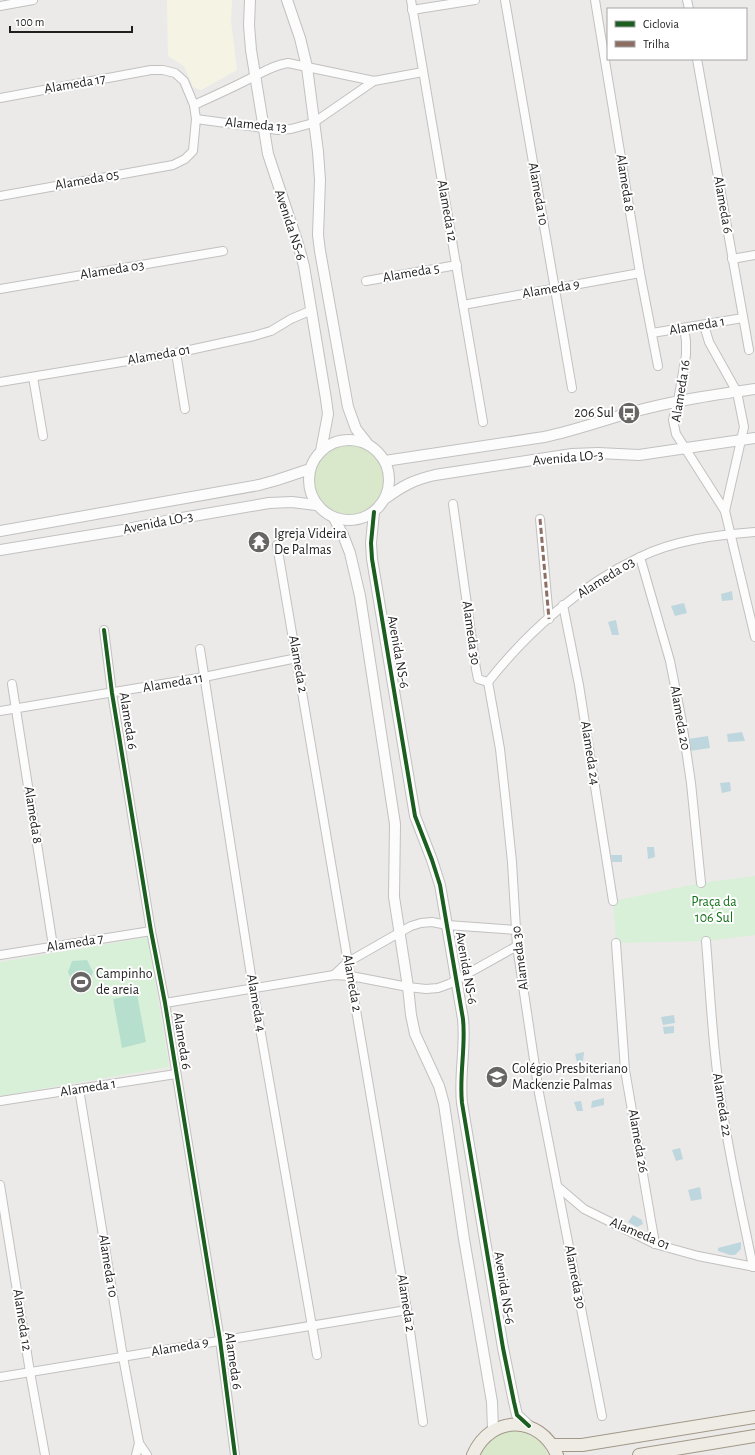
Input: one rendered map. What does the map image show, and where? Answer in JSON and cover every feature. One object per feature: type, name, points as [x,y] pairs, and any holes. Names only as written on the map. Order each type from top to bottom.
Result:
[{"type":"main road","points":[[473,1455],[481,1441],[493,1430],[516,1424],[529,1426],[543,1434],[555,1450],[755,1416]]},
{"type":"main road","points":[[639,1455],[755,1436]]},
{"type":"street","points":[[0,6],[33,0]]},
{"type":"street","name":"Avenida NS-6","points":[[250,0],[249,25],[254,77],[268,154],[272,170],[298,244],[304,266],[312,310],[328,414],[321,451]]},
{"type":"street","name":"Avenida NS-6","points":[[287,0],[300,38],[307,67],[319,170],[318,236],[322,266],[348,407],[356,429],[367,443]]},
{"type":"street","name":"Alameda 12","points":[[411,0],[483,422]]},
{"type":"street","points":[[412,10],[475,0]]},
{"type":"street","name":"Alameda 10","points":[[505,0],[572,388]]},
{"type":"street","name":"Alameda 8","points":[[595,0],[640,273],[658,366]]},
{"type":"street","name":"Alameda 6","points":[[697,60],[749,350]]},
{"type":"street","name":"Alameda 13","points":[[194,105],[254,77],[270,67],[280,64],[288,63],[374,81],[423,72]]},
{"type":"street","name":"Alameda 17","points":[[0,98],[151,70],[163,70],[175,73],[184,81],[194,105],[196,119],[193,151],[185,159],[173,165]]},
{"type":"street","name":"Alameda 13","points":[[196,119],[278,130],[291,129],[314,123],[374,81]]},
{"type":"street","name":"Alameda 05","points":[[0,196],[173,165]]},
{"type":"street","name":"Alameda 03","points":[[0,289],[223,252]]},
{"type":"street","points":[[732,259],[755,255]]},
{"type":"street","name":"Alameda 5","points":[[366,281],[457,265]]},
{"type":"street","name":"Alameda 9","points":[[463,305],[640,273]]},
{"type":"street","name":"Alameda 01","points":[[0,382],[176,353],[254,336],[271,331],[291,319],[312,310]]},
{"type":"street","name":"Alameda 1","points":[[652,333],[743,318]]},
{"type":"street","name":"Alameda 16","points":[[704,325],[709,342],[737,392],[744,427],[725,511]]},
{"type":"street","name":"Alameda 16","points":[[684,328],[686,355],[673,420],[676,434],[725,511],[755,637]]},
{"type":"street","points":[[176,353],[185,409]]},
{"type":"street","points":[[33,377],[43,436]]},
{"type":"street","name":"Avenida LO-3","points":[[386,461],[544,437],[569,432],[629,413],[678,401],[755,389]]},
{"type":"street","name":"Avenida LO-3","points":[[386,498],[409,483],[435,475],[572,454],[598,453],[639,455],[755,438]]},
{"type":"street","points":[[351,439],[367,443],[386,461],[390,486],[386,498],[381,506],[362,519],[348,521],[334,518],[316,505],[308,488],[310,469],[314,459],[321,451],[334,442],[351,439]]},
{"type":"street","name":"Avenida LO-3","points":[[0,531],[259,484],[277,480],[310,469]]},
{"type":"street","name":"Avenida LO-3","points":[[0,550],[123,530],[269,502],[292,502],[316,505]]},
{"type":"street","name":"Alameda 30","points":[[453,504],[476,670],[478,679],[488,682],[500,749],[512,862],[517,946],[539,1094],[602,1416]]},
{"type":"street","name":"Avenida NS-6","points":[[374,512],[371,543],[372,559],[415,816],[440,885],[457,978],[465,1034],[461,1087],[465,1122],[503,1348],[517,1415],[529,1426]]},
{"type":"street","name":"Avenida NS-6","points":[[334,518],[350,553],[360,596],[395,824],[394,897],[411,1015],[415,1034],[439,1086],[444,1104],[464,1240],[492,1402],[493,1430]]},
{"type":"street","points":[[540,519],[549,619]]},
{"type":"street","name":"Alameda 03","points":[[488,682],[508,656],[563,605],[596,581],[640,557],[667,547],[709,537],[755,532]]},
{"type":"street","name":"Alameda 2","points":[[277,545],[407,1310],[423,1422]]},
{"type":"street","name":"Alameda 20","points":[[640,557],[670,661],[682,722],[691,783],[701,883]]},
{"type":"street","name":"Alameda 24","points":[[563,605],[579,685],[613,901]]},
{"type":"street","name":"Alameda 6","points":[[104,630],[112,693],[151,931],[165,1003],[220,1340],[235,1455]]},
{"type":"street","name":"Alameda 4","points":[[200,649],[253,988],[317,1355]]},
{"type":"street","name":"Alameda 11","points":[[0,711],[204,677],[297,658]]},
{"type":"street","name":"Alameda 8","points":[[12,684],[17,708],[53,946]]},
{"type":"street","points":[[334,975],[348,962],[411,926],[421,923],[432,922],[447,926],[516,930]]},
{"type":"street","name":"Alameda 7","points":[[0,955],[151,931]]},
{"type":"street","name":"Alameda 22","points":[[706,941],[719,1088],[730,1152],[754,1267]]},
{"type":"street","name":"Alameda 26","points":[[616,943],[625,1070],[655,1244]]},
{"type":"street","points":[[165,1003],[334,975],[351,976],[408,987],[426,989],[438,988],[517,946]]},
{"type":"street","name":"Alameda 1","points":[[0,1101],[176,1074]]},
{"type":"street","name":"Alameda 10","points":[[78,1089],[139,1443],[147,1455]]},
{"type":"street","name":"Alameda 12","points":[[0,1185],[30,1372],[46,1455]]},
{"type":"street","name":"Alameda 01","points":[[556,1186],[584,1208],[655,1244],[698,1256],[754,1267]]},
{"type":"street","name":"Alameda 9","points":[[0,1377],[407,1310]]},
{"type":"street","name":"Alameda 10","points":[[136,1455],[139,1443]]},
{"type":"shaded area","points":[[167,0],[232,0],[231,21],[237,70],[201,90],[193,87],[184,66],[168,56]]},
{"type":"green space","points":[[349,445],[362,448],[374,455],[381,467],[384,480],[381,493],[374,505],[362,512],[349,515],[336,512],[324,505],[317,493],[314,480],[317,467],[324,455],[336,448]]},
{"type":"green space","name":"Praça da 106 Sul","points":[[755,876],[755,935],[706,941],[616,943],[613,901],[701,883]]},
{"type":"green space","points":[[148,937],[169,1067],[0,1096],[0,962]]},
{"type":"green space","name":"Campinho de areia","points":[[87,960],[93,972],[87,991],[77,993],[68,972],[72,961]]},
{"type":"green space","points":[[137,994],[146,1042],[122,1048],[113,999]]},
{"type":"green space","points":[[508,1431],[521,1432],[537,1439],[542,1444],[548,1455],[481,1455],[488,1443],[495,1437]]},
{"type":"water","points":[[732,591],[733,600],[722,601],[721,594]]},
{"type":"water","points":[[684,603],[687,613],[675,616],[671,606]]},
{"type":"water","points":[[616,620],[619,635],[612,635],[608,622]]},
{"type":"water","points":[[742,732],[745,741],[728,742],[727,734]]},
{"type":"water","points":[[708,736],[710,748],[690,751],[688,739]]},
{"type":"water","points":[[730,782],[731,791],[722,793],[720,783]]},
{"type":"water","points":[[647,847],[654,847],[655,857],[648,859]]},
{"type":"water","points":[[611,855],[622,855],[622,862],[612,862]]},
{"type":"water","points":[[674,1015],[675,1023],[663,1025],[661,1017]]},
{"type":"water","points":[[674,1026],[674,1033],[664,1034],[663,1027]]},
{"type":"water","points":[[584,1052],[583,1061],[577,1062],[575,1054]]},
{"type":"water","points":[[604,1098],[604,1105],[591,1108],[592,1101]]},
{"type":"water","points":[[581,1101],[583,1111],[577,1111],[574,1102]]},
{"type":"water","points":[[680,1148],[683,1159],[676,1161],[672,1150]]},
{"type":"water","points":[[700,1187],[702,1199],[691,1201],[688,1190]]},
{"type":"water","points":[[633,1215],[642,1220],[643,1224],[637,1227],[628,1222]]},
{"type":"water","points":[[741,1242],[741,1249],[735,1255],[718,1251],[718,1248]]},
{"type":"marked path","points":[[540,519],[549,619]]},
{"type":"cycle path","points":[[374,512],[371,543],[372,559],[415,816],[440,885],[463,1019],[464,1040],[461,1082],[462,1103],[503,1348],[517,1415],[529,1426]]},
{"type":"cycle path","points":[[104,630],[112,693],[151,931],[165,1003],[220,1340],[235,1455]]},
{"type":"place","name":"206 Sul","points":[[629,413]]},
{"type":"place","name":"Igreja Videira De Palmas","points":[[259,542]]},
{"type":"place","name":"Campinho de areia","points":[[81,982]]},
{"type":"place","name":"Colégio Presbiteriano Mackenzie Palmas","points":[[497,1077]]}]
